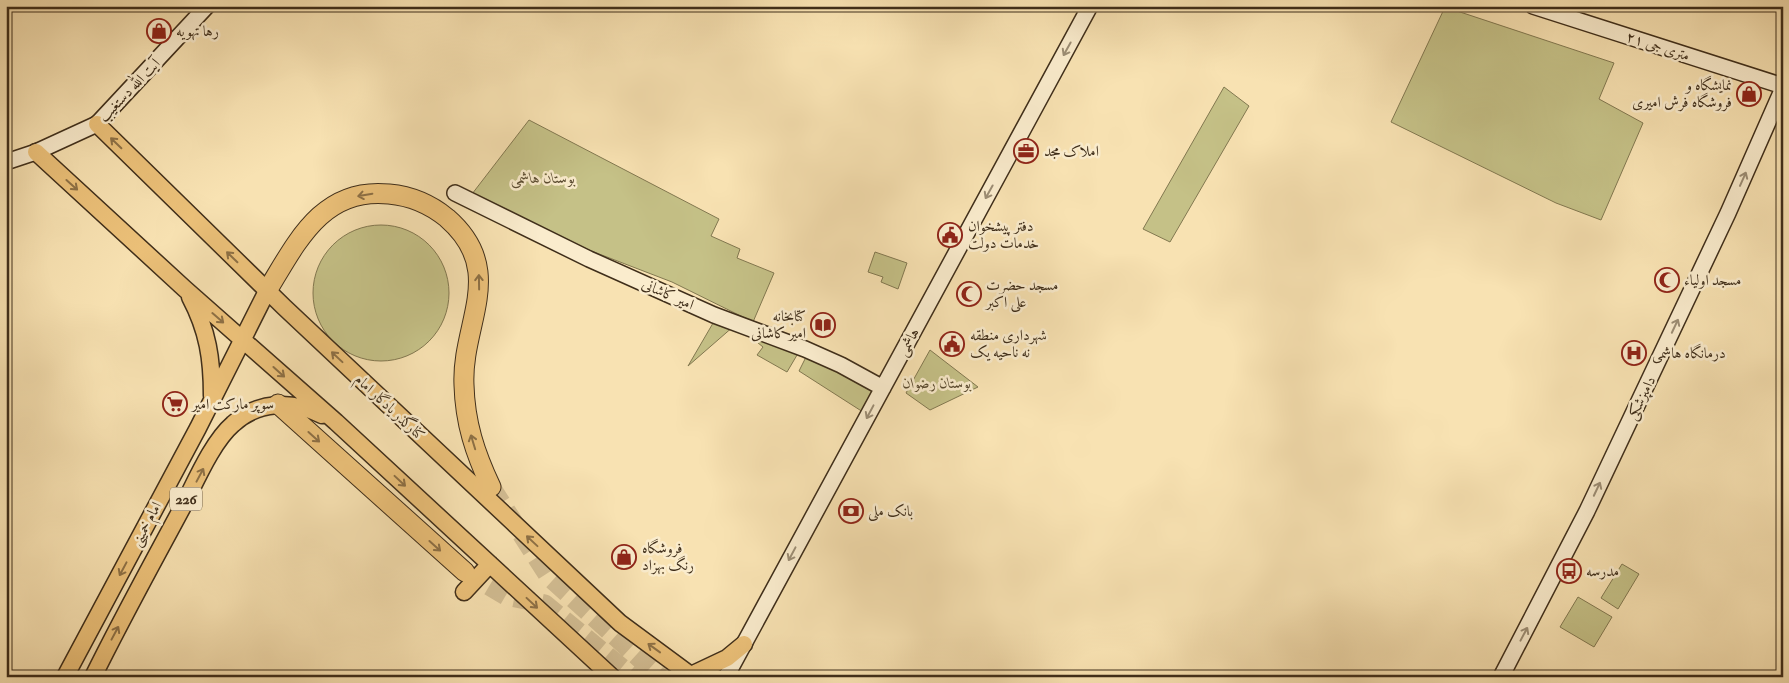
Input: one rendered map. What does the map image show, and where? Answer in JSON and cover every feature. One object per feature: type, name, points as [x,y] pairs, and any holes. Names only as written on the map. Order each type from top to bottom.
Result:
[{"type":"highway","points":[[267,291],[311,222],[338,202],[367,194],[402,195],[421,201],[440,212],[465,237],[473,254],[479,275],[479,298],[465,358],[464,385],[471,438],[491,487]]},
{"type":"highway","points":[[278,404],[465,572]]},
{"type":"main road","name":"آیت الله دستغیب","points":[[6,162],[36,152],[97,124],[207,6]]},
{"type":"main road","name":"هاشمی","points":[[726,677],[1090,6]]},
{"type":"main road","name":"۲۱ متری جی","points":[[1533,6],[1783,87]]},
{"type":"main road","name":"دامپزشکی","points":[[1501,677],[1587,511],[1666,346],[1728,214],[1783,87]]},
{"type":"main road","name":"کنارگذر یادگار امام","points":[[97,124],[267,291],[620,623],[689,675]]},
{"type":"main road","points":[[36,152],[185,289],[336,422],[612,677]]},
{"type":"main road","name":"امیر کاشانی","points":[[456,194],[589,259],[714,314],[841,365],[883,388]]},
{"type":"main road","points":[[185,289],[205,331],[212,365],[212,400]]},
{"type":"main road","name":"امام خمینی","points":[[65,677],[212,400],[267,291]]},
{"type":"main road","name":"امام خمینی","points":[[93,677],[197,480],[224,433],[233,423],[256,409],[278,404],[297,405],[336,422]]},
{"type":"main road","points":[[464,592],[490,564]]},
{"type":"main road","points":[[689,675],[727,658],[744,644]]},
{"type":"green space","points":[[1445,7],[1614,63],[1599,99],[1643,123],[1601,220],[1556,203],[1391,122]]},
{"type":"green space","points":[[1224,87],[1249,106],[1170,242],[1143,229]]},
{"type":"green space","name":"بوستان هاشمی","points":[[529,120],[719,219],[711,236],[740,249],[737,258],[774,273],[753,322],[672,282],[568,242],[472,194]]},
{"type":"green space","points":[[381,225],[407,230],[419,236],[429,245],[438,255],[444,267],[449,293],[444,319],[438,331],[429,341],[419,350],[407,356],[381,361],[355,356],[343,350],[333,341],[324,331],[318,319],[313,293],[318,267],[324,255],[333,245],[343,236],[355,230]]},
{"type":"green space","points":[[875,252],[907,263],[898,289],[881,282],[883,277],[868,272]]},
{"type":"green space","points":[[716,318],[734,326],[688,366]]},
{"type":"green space","points":[[741,329],[800,350],[787,372],[757,355],[763,347]]},
{"type":"green space","name":"بوستان رضوان","points":[[930,350],[978,387],[930,410],[906,393]]},
{"type":"green space","points":[[807,355],[876,392],[863,412],[799,371]]},
{"type":"green space","points":[[1622,564],[1639,574],[1618,609],[1601,598]]},
{"type":"green space","points":[[1578,597],[1612,617],[1594,647],[1560,627]]},
{"type":"tunnel","points":[[491,487],[549,577],[660,677]]},
{"type":"tunnel","points":[[465,572],[506,596],[545,604],[633,677]]},
{"type":"place","name":"رها تهویه","points":[[159,31]]},
{"type":"place","name":"نمایشگاه و فروشگاه فرش امیری","points":[[1749,94]]},
{"type":"place","name":"املاک مجد","points":[[1026,151]]},
{"type":"place","name":"دفتر پیشخوان خدمات دولت","points":[[950,235]]},
{"type":"place","name":"مسجد اولیاء","points":[[1667,280]]},
{"type":"place","name":"مسجد حضرت علی اکبر","points":[[969,294]]},
{"type":"place","name":"کتابخانه امیر کاشانی","points":[[823,325]]},
{"type":"place","name":"شهرداری منطقه نه ناحیه یک","points":[[952,344]]},
{"type":"place","name":"درمانگاه هاشمی","points":[[1634,353]]},
{"type":"place","name":"سوپر مارکت امیر","points":[[175,404]]},
{"type":"place","name":"بانک ملی","points":[[851,511]]},
{"type":"place","name":"فروشگاه رنگ بهزاد","points":[[624,557]]},
{"type":"place","name":"مدرسه","points":[[1569,571]]}]
